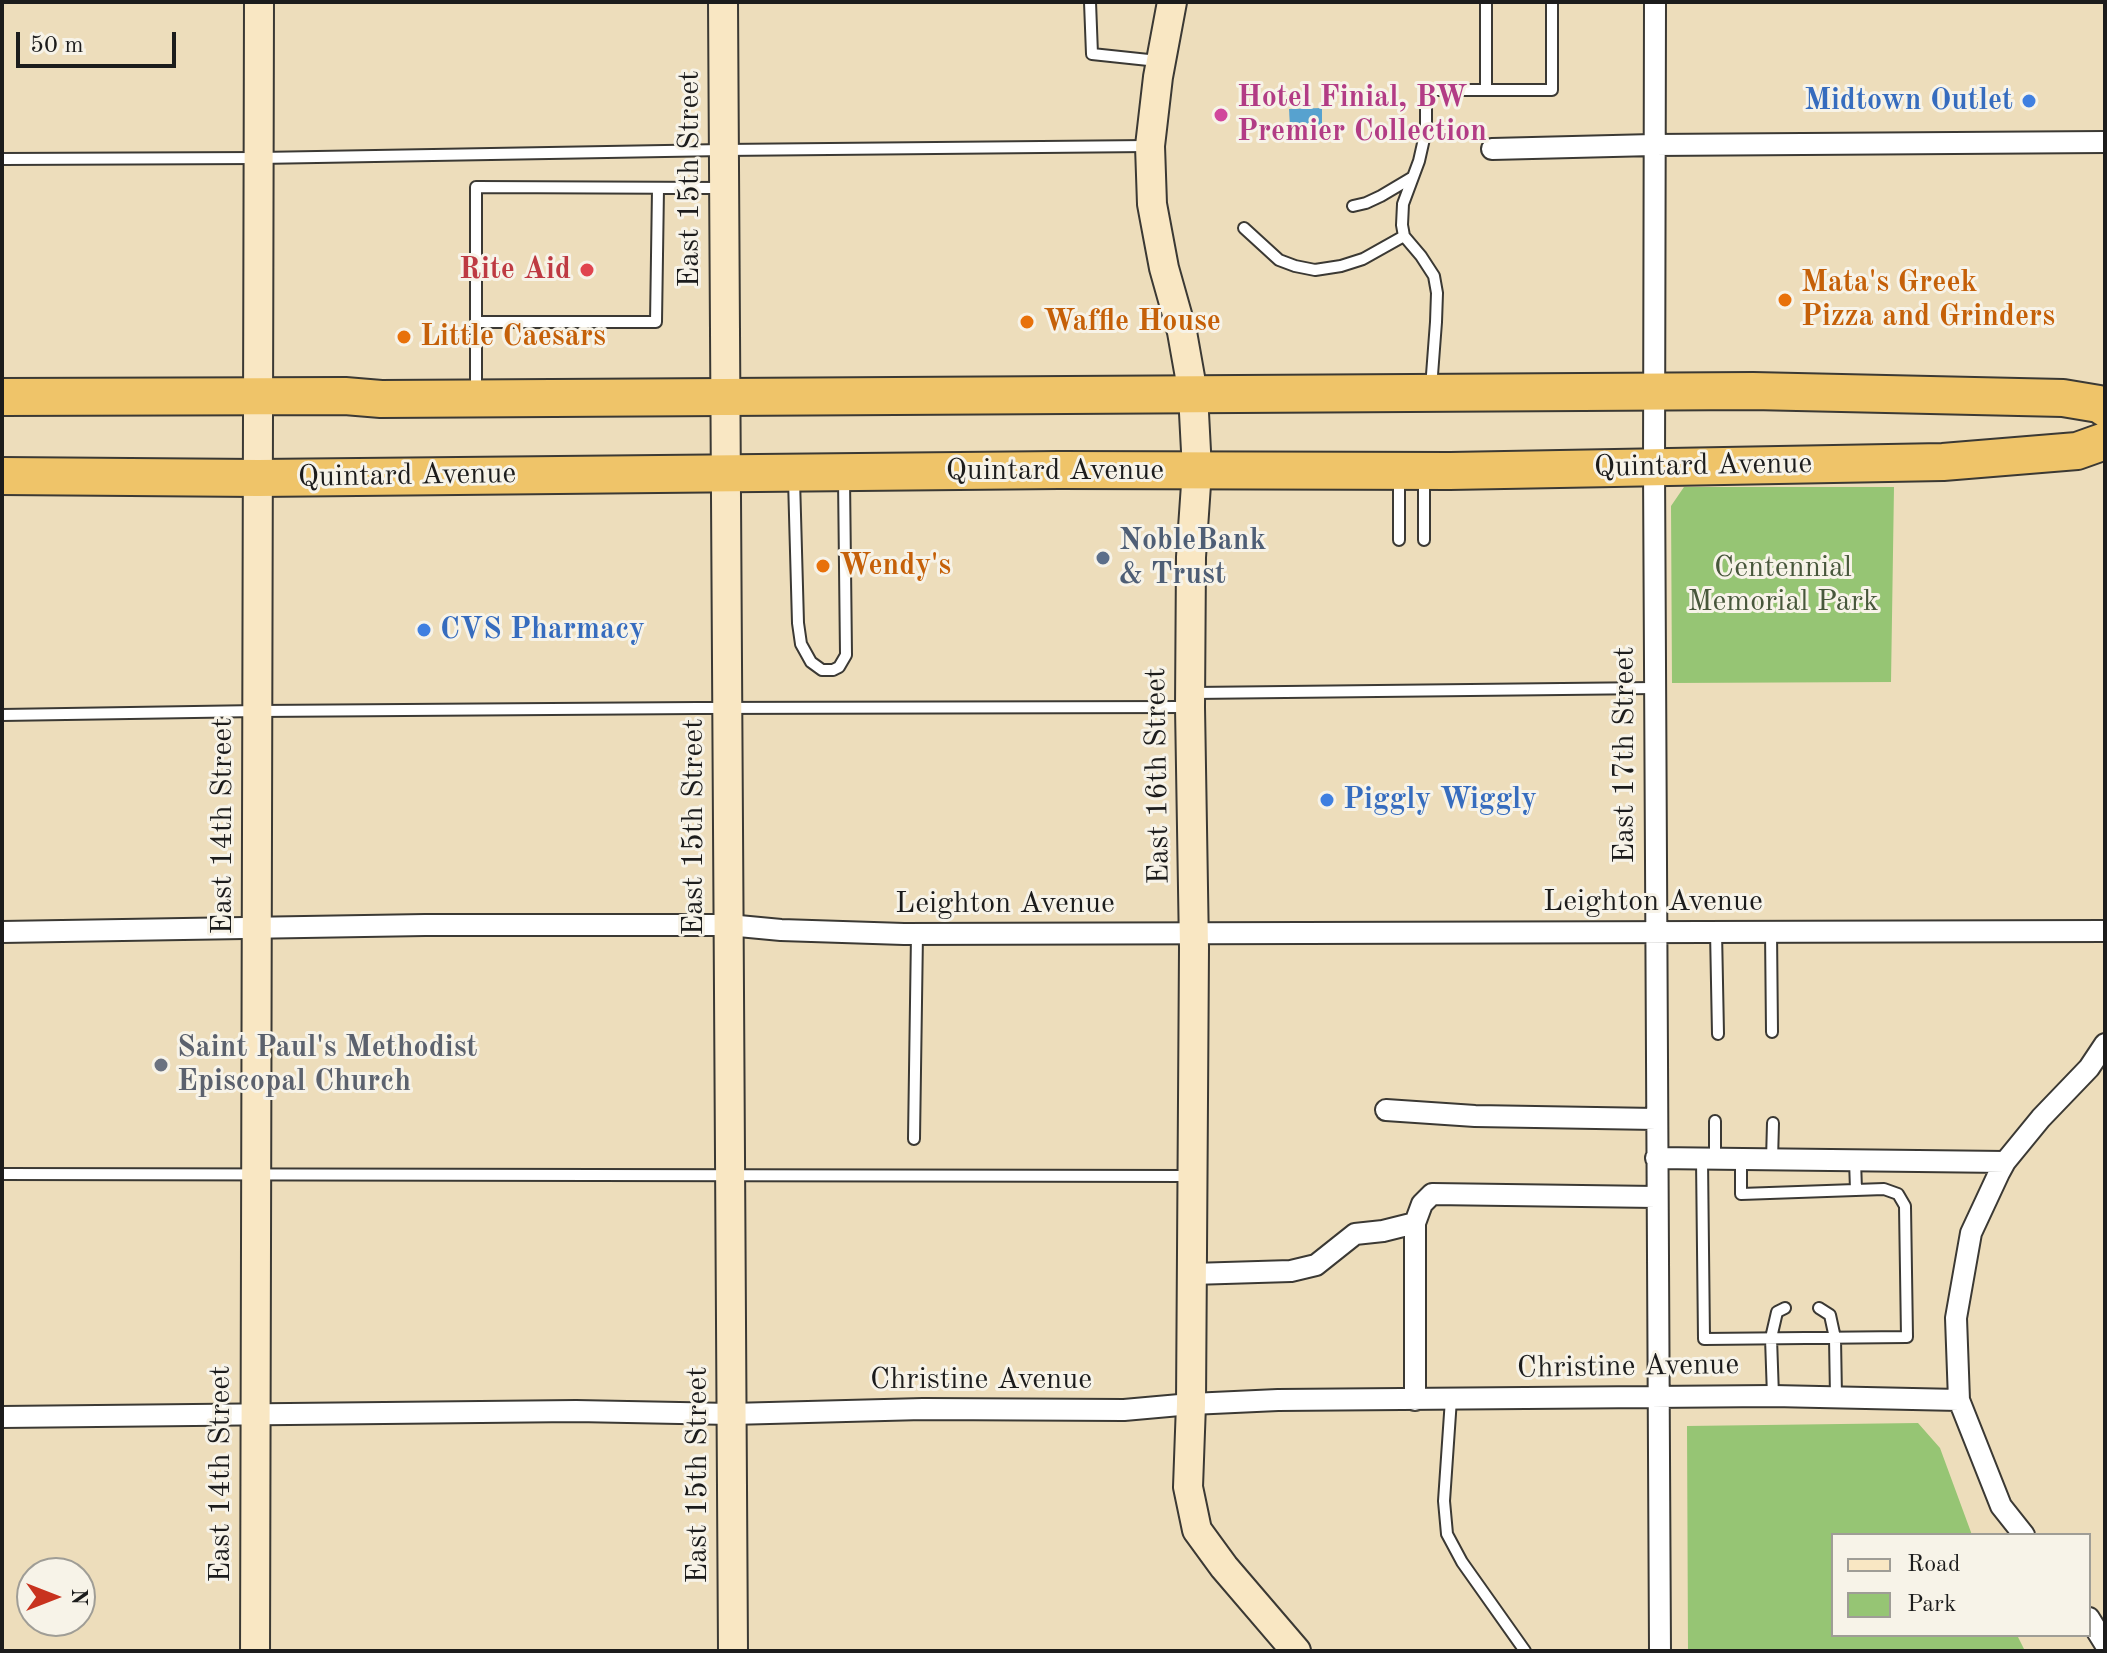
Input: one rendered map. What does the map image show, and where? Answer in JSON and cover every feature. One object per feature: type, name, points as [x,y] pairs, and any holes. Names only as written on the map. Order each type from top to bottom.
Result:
[{"type":"highway","points":[[2,397],[476,398],[1753,391],[2063,398],[2099,404],[2105,408]]},
{"type":"highway","name":"Quintard Avenue","points":[[2,476],[258,478],[1654,467],[1943,462],[2077,451],[2105,441]]},
{"type":"street","name":"East 14th Street","points":[[255,1651],[259,2]]},
{"type":"street","name":"East 15th Street","points":[[723,2],[733,1651]]},
{"type":"street","name":"East 16th Street","points":[[1172,2],[1150,146],[1152,204],[1193,394],[1197,470],[1191,557],[1194,935],[1188,1487],[1197,1530],[1241,1588],[1296,1651]]},
{"type":"street","name":"East 17th Street","points":[[1655,2],[1656,1197],[1660,1651]]},
{"type":"street","points":[[1492,149],[2105,142]]},
{"type":"street","name":"Leighton Avenue","points":[[2,932],[425,925],[728,925],[781,930],[917,934],[1194,935],[2105,931]]},
{"type":"street","points":[[2022,1533],[2001,1506],[1959,1400],[1956,1318],[1971,1233],[2005,1162],[2041,1118],[2089,1068],[2105,1044]]},
{"type":"street","points":[[1386,1110],[1475,1116],[1656,1119]]},
{"type":"street","points":[[1656,1158],[2005,1162]]},
{"type":"street","points":[[1415,1400],[1415,1223],[1422,1204],[1432,1194],[1656,1197]]},
{"type":"street","points":[[1192,1274],[1291,1271],[1316,1265],[1355,1234],[1415,1223]]},
{"type":"street","name":"Christine Avenue","points":[[2,1417],[576,1411],[731,1414],[923,1409],[1124,1410],[1278,1400],[1773,1396],[1959,1400]]},
{"type":"street","points":[[2091,1621],[2105,1644]]},
{"type":"lane","points":[[1090,2],[1092,54],[1161,62]]},
{"type":"lane","points":[[1486,2],[1486,90]]},
{"type":"lane","points":[[1431,394],[1437,293],[1434,276],[1404,236],[1402,225],[1403,204],[1419,161],[1426,130],[1426,90],[1552,90],[1552,2]]},
{"type":"lane","points":[[2,159],[1150,146]]},
{"type":"lane","points":[[1353,206],[1381,196],[1413,177]]},
{"type":"lane","points":[[476,398],[476,187],[724,188]]},
{"type":"lane","points":[[477,322],[656,322],[658,189]]},
{"type":"lane","points":[[1244,228],[1279,260],[1315,270],[1363,259],[1404,236]]},
{"type":"lane","points":[[1411,471],[1424,540]]},
{"type":"lane","points":[[1399,540],[1411,471]]},
{"type":"lane","points":[[794,473],[801,644],[811,662],[822,670],[833,670],[839,667],[846,655],[844,472]]},
{"type":"lane","points":[[2,715],[727,708],[1655,688]]},
{"type":"lane","points":[[1716,931],[1718,1034]]},
{"type":"lane","points":[[1771,931],[1772,1032]]},
{"type":"lane","points":[[914,1139],[917,934]]},
{"type":"lane","points":[[1715,1121],[1708,1159],[1704,1339],[1907,1337],[1905,1206],[1898,1194],[1884,1189],[1741,1194],[1741,1159]]},
{"type":"lane","points":[[1772,1160],[1773,1123]]},
{"type":"lane","points":[[1855,1160],[1856,1190]]},
{"type":"lane","points":[[2,1174],[1192,1176]]},
{"type":"lane","points":[[1773,1396],[1771,1338],[1777,1312],[1785,1308]]},
{"type":"lane","points":[[1819,1308],[1830,1315],[1835,1338],[1836,1397]]},
{"type":"lane","points":[[1451,1399],[1444,1501],[1447,1534],[1462,1562],[1525,1651]]},
{"type":"green space","name":"Centennial Memorial Park","points":[[1684,487],[1894,487],[1891,682],[1672,683],[1671,506]]},
{"type":"green space","points":[[1918,1423],[1940,1448],[1971,1533],[1831,1533],[1831,1637],[2018,1637],[2025,1651],[1688,1651],[1687,1426]]},
{"type":"water","points":[[1322,108],[1322,126],[1290,127],[1289,109]]},
{"type":"place","name":"Midtown Outlet","points":[[2029,101]]},
{"type":"place","name":"Hotel Finial, BW Premier Collection","points":[[1221,115]]},
{"type":"place","name":"Rite Aid","points":[[587,270]]},
{"type":"place","name":"Mata's Greek Pizza and Grinders","points":[[1785,300]]},
{"type":"place","name":"Waffle House","points":[[1027,322]]},
{"type":"place","name":"Little Caesars","points":[[404,337]]},
{"type":"place","name":"NobleBank & Trust","points":[[1103,558]]},
{"type":"place","name":"Wendy's","points":[[823,566]]},
{"type":"place","name":"CVS Pharmacy","points":[[424,630]]},
{"type":"place","name":"Piggly Wiggly","points":[[1327,800]]},
{"type":"place","name":"Saint Paul's Methodist Episcopal Church","points":[[161,1065]]}]
